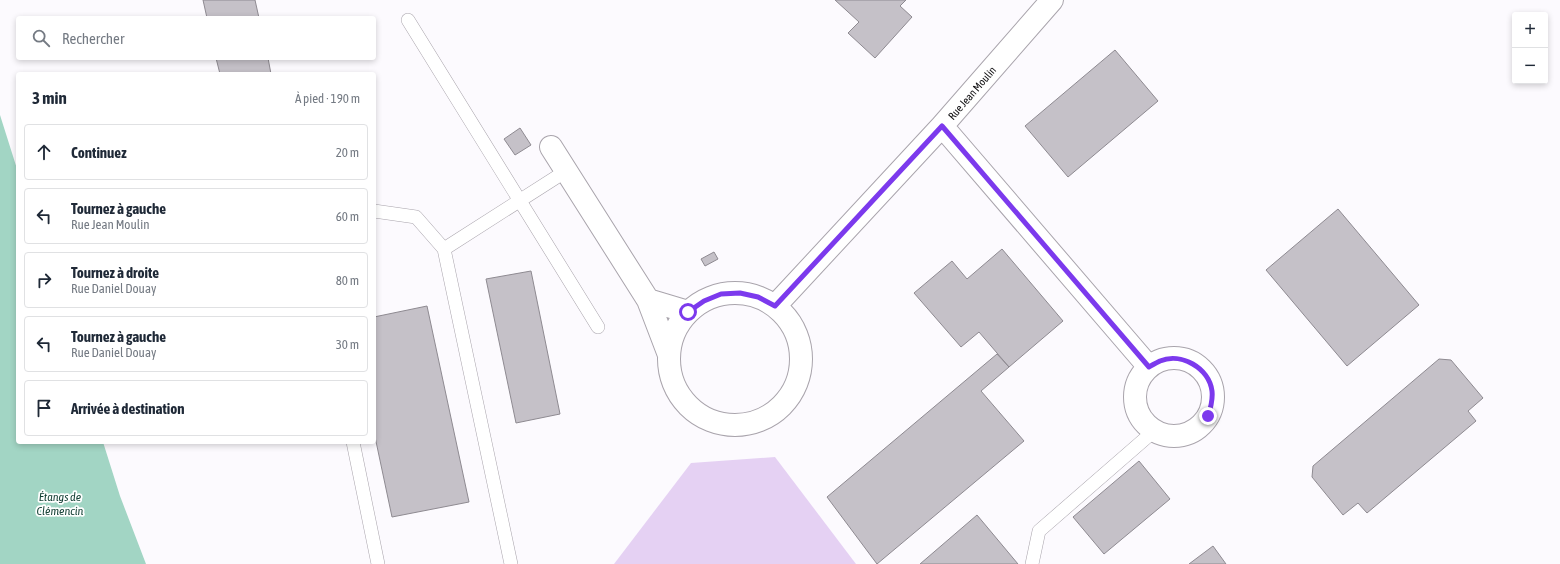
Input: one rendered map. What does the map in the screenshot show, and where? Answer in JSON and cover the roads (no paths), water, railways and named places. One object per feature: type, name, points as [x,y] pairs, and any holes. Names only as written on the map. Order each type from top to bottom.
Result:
[{"type":"street","name":"Rue Jean Moulin","points":[[775,306],[942,126],[1052,0]]},
{"type":"street","points":[[942,126],[1149,367]]},
{"type":"street","points":[[551,147],[648,300],[669,355],[672,376],[677,388],[680,395],[694,410],[712,421],[732,425],[760,420],[772,414],[787,400],[797,382],[801,361],[798,340],[790,321],[775,306],[758,297],[740,293],[721,294],[704,301],[688,312],[672,339],[669,355]]},
{"type":"street","points":[[648,300],[688,312]]},
{"type":"street","points":[[1173,358],[1186,361],[1198,367],[1207,377],[1212,389],[1212,403],[1208,416],[1200,426],[1189,433],[1177,436],[1165,435],[1154,431],[1144,422],[1138,412],[1135,400],[1136,388],[1141,377],[1149,367],[1160,361],[1173,358]]},
{"type":"lane","points":[[408,20],[598,326]]},
{"type":"lane","points":[[444,248],[566,171]]},
{"type":"lane","points":[[376,211],[416,217],[444,248],[510,564]]},
{"type":"lane","points":[[1032,564],[1039,531],[1154,431]]},
{"type":"lane","points":[[353,444],[378,564]]},
{"type":"water","name":"Étangs de Clémencin","points":[[0,115],[16,166],[16,444],[104,444],[120,496],[146,564],[0,564]]}]
